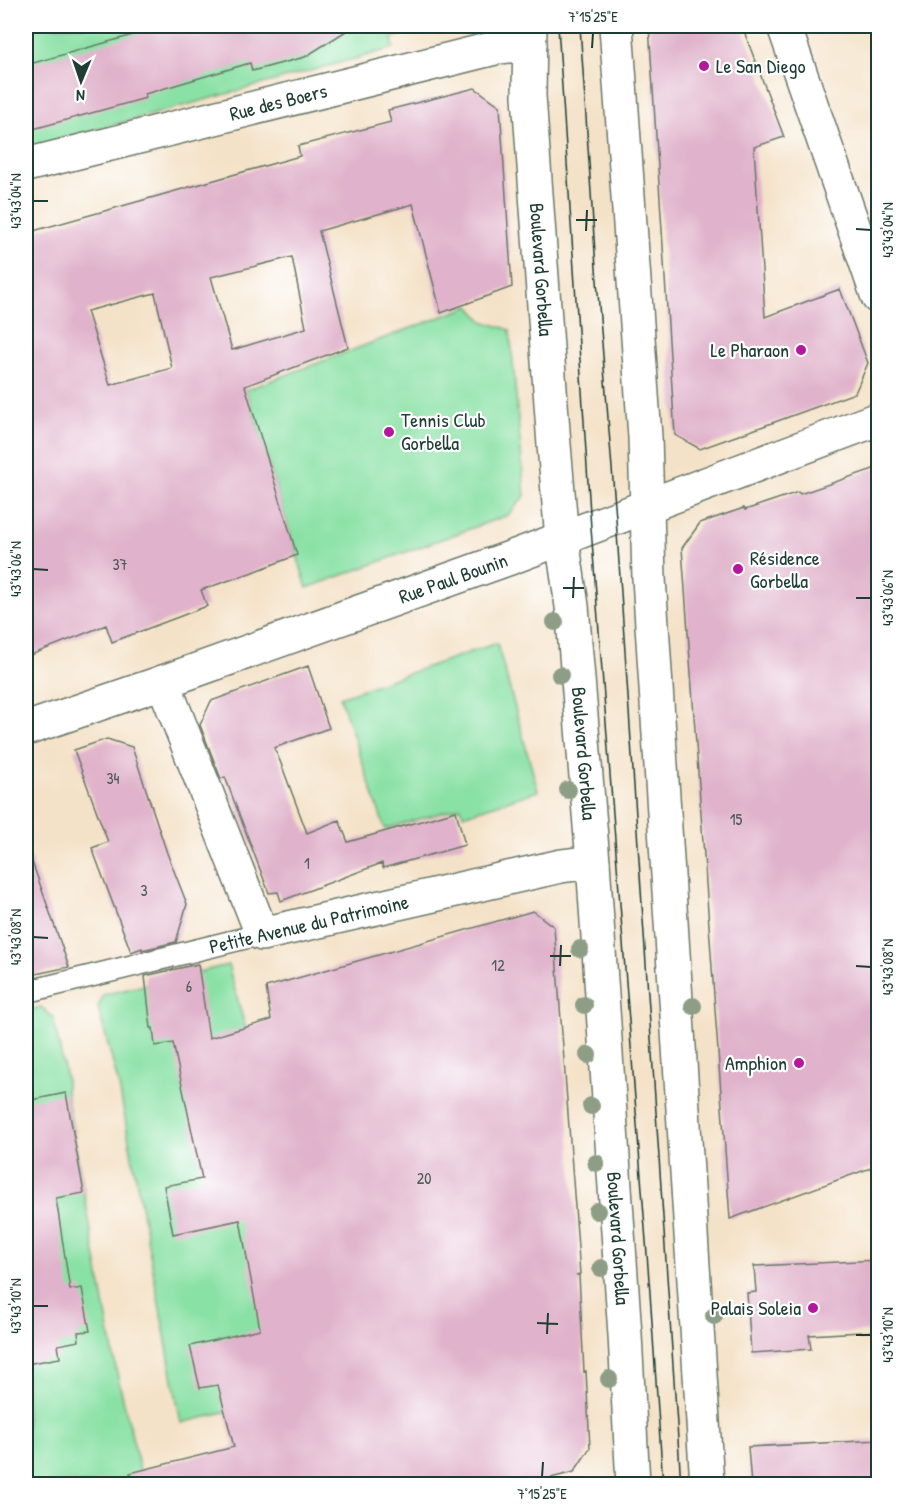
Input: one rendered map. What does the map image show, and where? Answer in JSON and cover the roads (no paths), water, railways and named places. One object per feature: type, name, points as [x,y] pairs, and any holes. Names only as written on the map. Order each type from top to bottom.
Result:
[{"type":"main road","points":[[616,26],[645,437],[652,625],[707,1485]]},
{"type":"main road","points":[[784,26],[879,297]]},
{"type":"main road","name":"Rue des Boers","points":[[26,165],[499,47],[530,35]]},
{"type":"main road","name":"Boulevard Gorbella","points":[[530,35],[529,96],[554,444],[562,539],[572,606],[593,862],[633,1485]]},
{"type":"main road","name":"Rue Paul Bounin","points":[[26,729],[562,539],[879,419]]},
{"type":"main road","points":[[163,682],[262,934]]},
{"type":"main road","name":"Petite Avenue du Patrimoine","points":[[262,934],[561,867],[593,862]]},
{"type":"lane","name":"Petite Avenue du Patrimoine","points":[[26,992],[262,934]]},
{"type":"tram line","points":[[558,26],[591,528],[663,1484]]},
{"type":"tram line","points":[[580,26],[616,518],[681,1484]]},
{"type":"place","name":"Le San Diego","points":[[704,66]]},
{"type":"place","name":"Le Pharaon","points":[[801,350]]},
{"type":"place","name":"Tennis Club Gorbella","points":[[389,432]]},
{"type":"place","name":"Résidence Gorbella","points":[[738,569]]},
{"type":"place","name":"Amphion","points":[[799,1063]]},
{"type":"place","name":"Palais Soleia","points":[[813,1308]]}]
